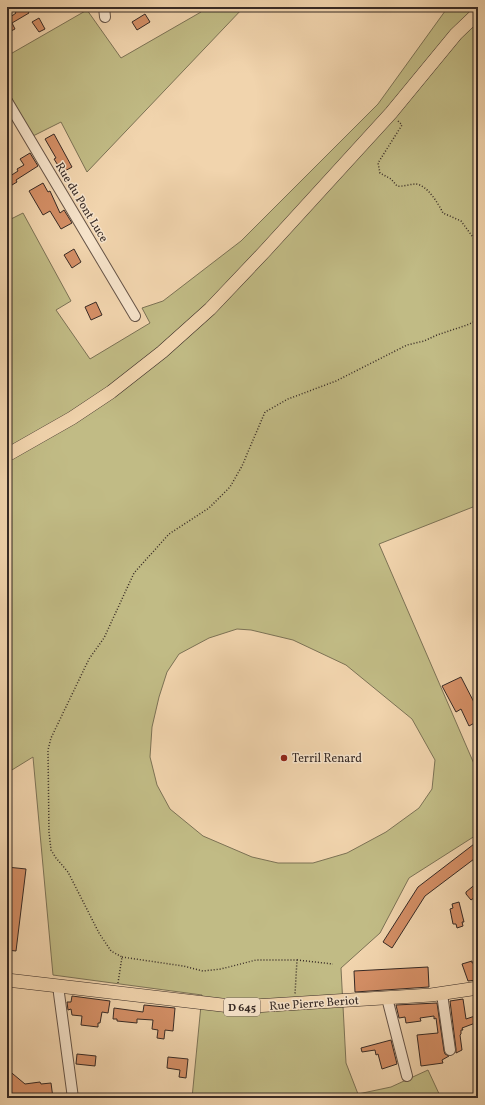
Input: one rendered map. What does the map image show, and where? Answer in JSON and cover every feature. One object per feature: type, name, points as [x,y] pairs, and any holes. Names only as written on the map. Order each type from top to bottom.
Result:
[{"type":"main road","points":[[456,34],[472,7]]},
{"type":"main road","points":[[7,455],[85,410],[138,372],[175,342],[243,275],[391,113],[456,34],[478,13]]},
{"type":"main road","name":"Rue Pierre Beriot","points":[[7,980],[227,1006],[295,1004],[387,998],[442,994],[478,988]]},
{"type":"street","name":"Rue du Pont Luce","points":[[7,101],[135,316]]},
{"type":"street","points":[[58,986],[73,1098]]},
{"type":"street","points":[[442,994],[450,1050]]},
{"type":"street","points":[[387,998],[406,1076]]},
{"type":"path","points":[[391,113],[402,125],[378,163],[380,173],[391,178],[397,186],[405,187],[414,184],[421,185],[438,201],[443,213],[461,221],[478,244]]},
{"type":"path","points":[[334,964],[297,960],[256,960],[221,969],[204,971],[122,956],[111,951],[99,933],[68,872],[51,850],[49,832],[48,750],[51,738],[82,673],[104,638],[134,573],[169,534],[209,508],[230,487],[242,466],[265,412],[288,399],[336,380],[407,345],[424,341],[437,335],[467,326],[478,320]]},
{"type":"path","points":[[117,993],[122,956]]},
{"type":"path","points":[[295,1004],[297,960]]},
{"type":"shaded area","points":[[199,7],[244,7],[87,172],[61,122],[33,136],[7,90],[7,56],[87,10],[121,58],[201,12]]},
{"type":"shaded area","points":[[448,7],[478,7],[478,505],[379,544],[478,773],[478,834],[409,878],[380,933],[341,968],[346,1063],[358,1094],[391,1087],[428,1070],[441,1098],[192,1098],[202,995],[53,975],[33,757],[7,773],[7,221],[23,213],[71,301],[56,310],[90,359],[150,323],[142,308],[163,301],[241,241],[378,104]],"holes":[[[237,629],[251,630],[293,640],[346,665],[412,719],[435,760],[432,789],[419,808],[386,832],[347,853],[313,863],[278,863],[252,857],[203,836],[170,809],[157,785],[150,757],[152,727],[167,672],[179,654],[209,638]]]},
{"type":"building","points":[[12,7],[25,7],[29,13],[12,23],[15,29],[7,33],[7,15],[9,18],[16,13]]},
{"type":"building","points":[[145,14],[150,22],[137,30],[132,22]]},
{"type":"building","points":[[39,18],[45,29],[39,32],[32,22]]},
{"type":"building","points":[[54,134],[72,167],[63,172],[54,159],[56,158],[45,139]]},
{"type":"building","points":[[30,153],[38,166],[16,180],[17,182],[12,185],[7,178],[24,165],[20,159]]},
{"type":"building","points":[[43,183],[48,192],[50,191],[60,213],[64,210],[72,223],[61,229],[50,211],[43,215],[29,191]]},
{"type":"building","points":[[74,249],[81,262],[72,268],[64,255]]},
{"type":"building","points":[[96,302],[102,315],[91,320],[85,307]]},
{"type":"building","points":[[461,677],[478,710],[478,721],[469,726],[461,709],[456,712],[442,686]]},
{"type":"building","points":[[478,841],[478,856],[425,896],[392,948],[383,942],[418,887]]},
{"type":"building","points":[[7,867],[26,869],[16,951],[7,950]]},
{"type":"building","points":[[478,882],[478,895],[471,900],[466,892]]},
{"type":"building","points":[[459,902],[464,922],[462,922],[463,926],[457,928],[456,924],[453,924],[450,909],[453,908],[452,904]]},
{"type":"building","points":[[472,961],[472,963],[478,962],[478,980],[468,981],[462,964]]},
{"type":"building","points":[[428,967],[429,987],[355,992],[354,971]]},
{"type":"building","points":[[72,996],[110,1001],[108,1013],[102,1012],[98,1027],[81,1025],[82,1016],[72,1015],[71,1009],[68,1010],[67,1002],[71,1002]]},
{"type":"building","points":[[463,999],[466,1019],[478,1015],[478,1022],[462,1028],[463,1030],[461,1030],[460,1035],[462,1050],[456,1053],[450,1001]]},
{"type":"building","points":[[437,1003],[444,1051],[445,1054],[449,1056],[442,1060],[443,1063],[421,1066],[417,1035],[438,1033],[436,1018],[434,1019],[434,1016],[420,1018],[421,1021],[406,1023],[405,1017],[399,1018],[396,1005]]},
{"type":"building","points":[[144,1005],[175,1008],[173,1031],[165,1030],[164,1039],[157,1038],[158,1030],[152,1029],[153,1020],[137,1019],[137,1023],[117,1021],[117,1019],[113,1019],[114,1008],[143,1012]]},
{"type":"building","points":[[391,1040],[397,1064],[382,1069],[378,1054],[376,1055],[375,1050],[362,1052],[361,1048]]},
{"type":"building","points":[[77,1054],[96,1056],[95,1066],[76,1064]]},
{"type":"building","points":[[168,1057],[188,1059],[186,1078],[179,1077],[180,1070],[167,1068]]},
{"type":"building","points":[[7,1069],[25,1084],[40,1082],[41,1084],[51,1083],[53,1098],[7,1098]]},
{"type":"place","name":"Terril Renard","points":[[284,758]]}]
